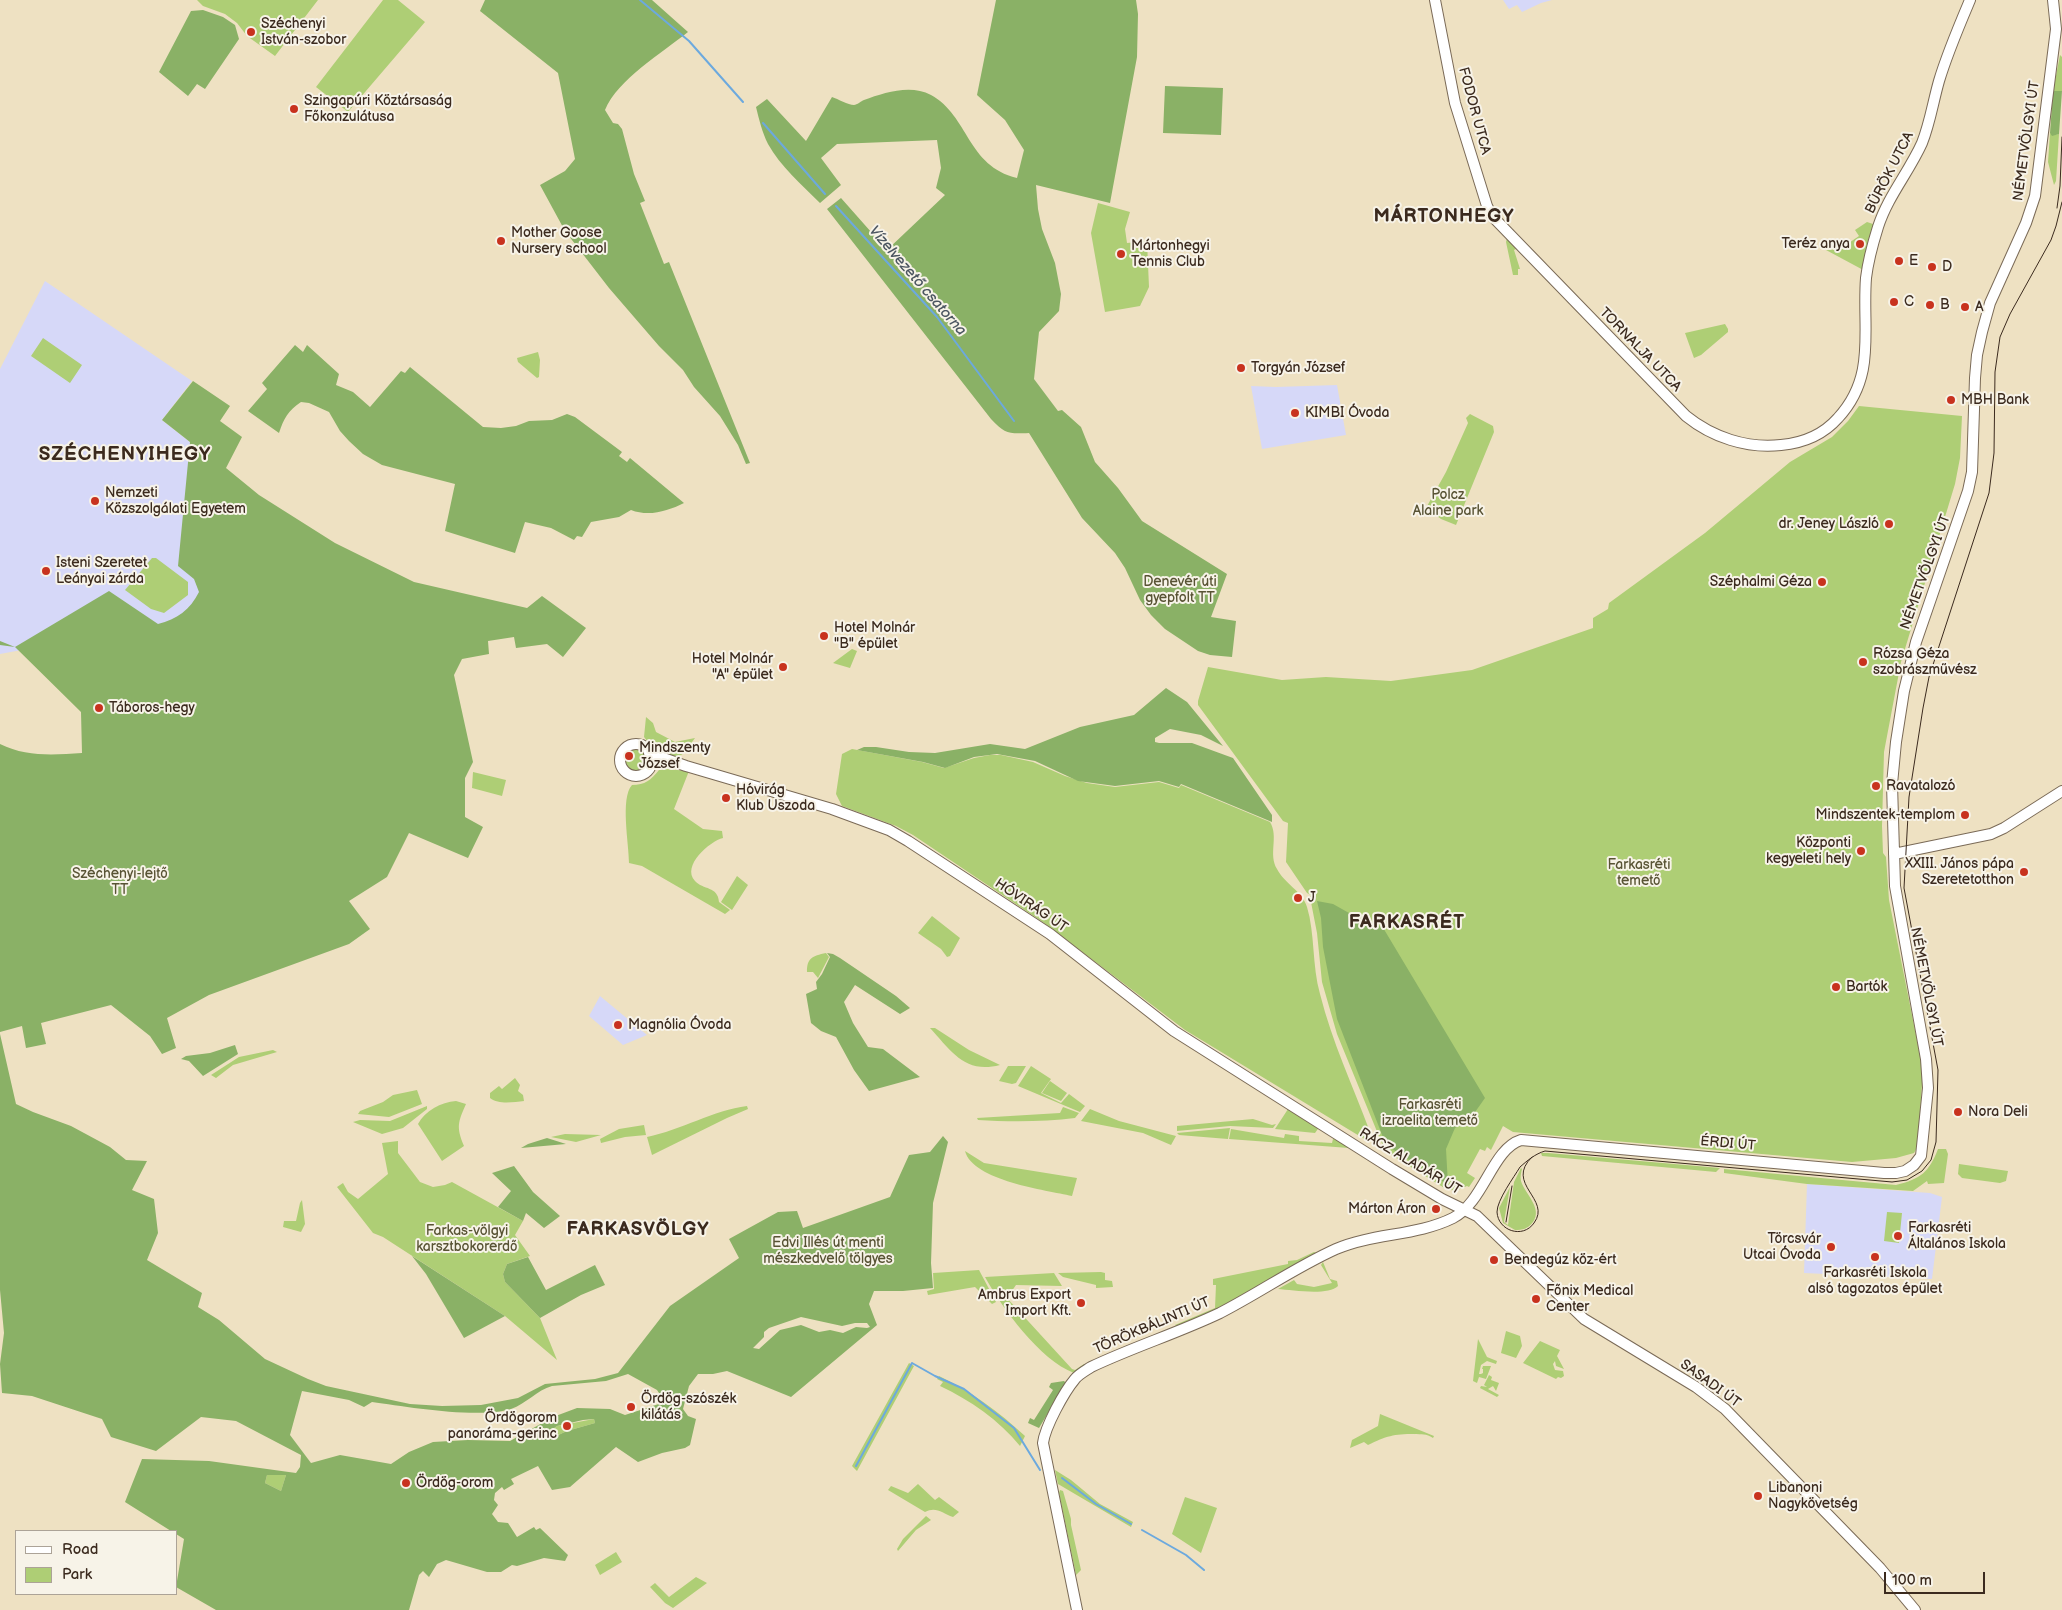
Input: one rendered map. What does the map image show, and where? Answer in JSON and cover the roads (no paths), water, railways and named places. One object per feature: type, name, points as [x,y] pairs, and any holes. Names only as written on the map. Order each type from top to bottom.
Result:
[{"type":"street","name":"FODOR UTCA","points":[[1435,0],[1455,103],[1486,206],[1499,224]]},
{"type":"street","name":"BÜRÖK UTCA","points":[[1787,444],[1808,439],[1826,429],[1840,416],[1857,392],[1864,363],[1867,272],[1879,226],[1887,203],[1913,162],[1922,143],[1939,81],[1970,0]]},
{"type":"street","name":"NÉMETVÖLGYI ÚT","points":[[1918,1161],[1923,1149],[1928,1073],[1897,903],[1892,784],[1896,742],[1904,692],[1916,642],[1968,491],[1972,472],[1977,355],[1982,332],[1990,303],[2026,223],[2035,196],[2055,36],[2056,22],[2053,0]]},
{"type":"street","name":"TORNALJA UTCA","points":[[1499,224],[1693,422],[1719,436],[1740,443],[1764,446],[1787,444]]},
{"type":"street","points":[[649,768],[651,761],[649,753],[641,745],[629,746],[622,751],[620,762],[624,770],[632,776],[640,776],[649,768],[671,761]]},
{"type":"street","name":"HÓVIRÁG ÚT","points":[[649,753],[832,809],[895,834],[1050,934],[1168,1027],[1343,1137]]},
{"type":"street","points":[[1894,854],[1991,834],[2011,824],[2062,792]]},
{"type":"street","name":"RÁCZ ALADÁR ÚT","points":[[1343,1137],[1434,1194],[1464,1210]]},
{"type":"street","name":"ÉRDI ÚT","points":[[1464,1210],[1480,1191],[1508,1147],[1521,1140],[1884,1173],[1901,1172],[1910,1168],[1918,1161]]},
{"type":"street","name":"TÖRÖKBÁLINTI ÚT","points":[[1077,1610],[1043,1443],[1045,1430],[1074,1380],[1083,1372],[1100,1363],[1220,1312],[1335,1249],[1361,1241],[1438,1224],[1453,1218],[1464,1210]]},
{"type":"street","name":"SASADI ÚT","points":[[1464,1210],[1477,1216],[1584,1319],[1696,1387],[1725,1409],[1880,1568],[1914,1610]]},
{"type":"waterway","points":[[640,0],[689,41],[743,102]]},
{"type":"waterway","name":"Vízelvezető csatorna","points":[[763,123],[825,194]]},
{"type":"waterway","name":"Vízelvezető csatorna","points":[[836,206],[937,317],[1014,421]]},
{"type":"waterway","points":[[856,1466],[912,1363],[964,1389],[1014,1428],[1040,1470]]},
{"type":"waterway","points":[[1062,1478],[1096,1504],[1131,1524]]},
{"type":"waterway","points":[[1142,1530],[1186,1555],[1204,1570]]},
{"type":"tram line","points":[[2057,208],[2062,137]]},
{"type":"tram line","points":[[1532,1157],[1525,1167],[1523,1175],[1537,1206],[1538,1214],[1534,1223],[1529,1228],[1524,1231],[1512,1231],[1506,1228],[1498,1219],[1497,1212],[1500,1201],[1520,1167],[1529,1160],[1532,1158],[1535,1156],[1545,1151],[1892,1182],[1907,1180],[1922,1171],[1931,1160],[1936,1142],[1938,1070],[1904,888],[1909,797],[1929,677],[1989,493],[1994,453],[1995,372],[2000,337],[2010,314],[2051,240],[2062,202]]},
{"type":"tram line","points":[[1506,1222],[1512,1186]]},
{"type":"place","name":"Széchenyi István-szobor","points":[[251,32]]},
{"type":"place","name":"Szingapúri Köztársaság Főkonzulátusa","points":[[294,109]]},
{"type":"place","name":"Mother Goose Nursery school","points":[[501,241]]},
{"type":"place","name":"Teréz anya","points":[[1860,244]]},
{"type":"place","name":"Mártonhegyi Tennis Club","points":[[1121,254]]},
{"type":"place","name":"E","points":[[1899,261]]},
{"type":"place","name":"D","points":[[1932,267]]},
{"type":"place","name":"C","points":[[1894,302]]},
{"type":"place","name":"B","points":[[1930,305]]},
{"type":"place","name":"A","points":[[1965,307]]},
{"type":"place","name":"Torgyán József","points":[[1241,368]]},
{"type":"place","name":"MBH Bank","points":[[1951,400]]},
{"type":"place","name":"KIMBI Óvoda","points":[[1295,413]]},
{"type":"place","name":"Nemzeti Közszolgálati Egyetem","points":[[95,501]]},
{"type":"place","name":"dr. Jeney László","points":[[1889,524]]},
{"type":"place","name":"Isteni Szeretet Leányai zárda","points":[[46,571]]},
{"type":"place","name":"Széphalmi Géza","points":[[1822,582]]},
{"type":"place","name":"Hotel Molnár \"B\" épület","points":[[824,636]]},
{"type":"place","name":"Rózsa Géza szobrászművész","points":[[1863,662]]},
{"type":"place","name":"Hotel Molnár \"A\" épület","points":[[783,667]]},
{"type":"place","name":"Táboros-hegy","points":[[99,708]]},
{"type":"place","name":"Mindszenty József","points":[[629,756]]},
{"type":"place","name":"Ravatalozó","points":[[1876,786]]},
{"type":"place","name":"Hóvirág Klub Uszoda","points":[[726,798]]},
{"type":"place","name":"Mindszentek-templom","points":[[1965,815]]},
{"type":"place","name":"Központi kegyeleti hely","points":[[1861,851]]},
{"type":"place","name":"XXIII. János pápa Szeretetotthon","points":[[2024,872]]},
{"type":"place","name":"J","points":[[1298,898]]},
{"type":"place","name":"Bartók","points":[[1836,987]]},
{"type":"place","name":"Magnólia Óvoda","points":[[618,1025]]},
{"type":"place","name":"Nora Deli","points":[[1958,1112]]},
{"type":"place","name":"Márton Áron","points":[[1436,1209]]},
{"type":"place","name":"Farkasréti Általános Iskola","points":[[1898,1236]]},
{"type":"place","name":"Törcsvár Utcai Óvoda","points":[[1831,1247]]},
{"type":"place","name":"Farkasréti Iskola alsó tagozatos épület","points":[[1875,1257]]},
{"type":"place","name":"Bendegúz köz-ért","points":[[1494,1260]]},
{"type":"place","name":"Főnix Medical Center","points":[[1536,1299]]},
{"type":"place","name":"Ambrus Export Import Kft.","points":[[1081,1303]]},
{"type":"place","name":"Ördög-szószék kilátás","points":[[631,1407]]},
{"type":"place","name":"Ördögorom panoráma-gerinc","points":[[567,1426]]},
{"type":"place","name":"Ördög-orom","points":[[406,1483]]},
{"type":"place","name":"Libanoni Nagykövetség","points":[[1758,1496]]},
{"type":"district","name":"MÁRTONHEGY","points":[[1444,217]]},
{"type":"district","name":"SZÉCHENYIHEGY","points":[[125,455]]},
{"type":"district","name":"FARKASRÉT","points":[[1407,923]]},
{"type":"district","name":"FARKASVÖLGY","points":[[638,1230]]},
{"type":"park label","name":"Polcz Alaine park","points":[[1448,504]]},
{"type":"park label","name":"Denevér úti gyepfolt TT","points":[[1180,590]]},
{"type":"park label","name":"Farkasréti temető","points":[[1639,874]]},
{"type":"park label","name":"Széchenyi-lejtő TT","points":[[120,882]]},
{"type":"park label","name":"Farkasréti izraelita temető","points":[[1430,1114]]},
{"type":"park label","name":"Farkas-völgyi karsztbokorerdő","points":[[467,1240]]},
{"type":"park label","name":"Edvi Illés út menti mészkedvelő tölgyes","points":[[828,1252]]}]
